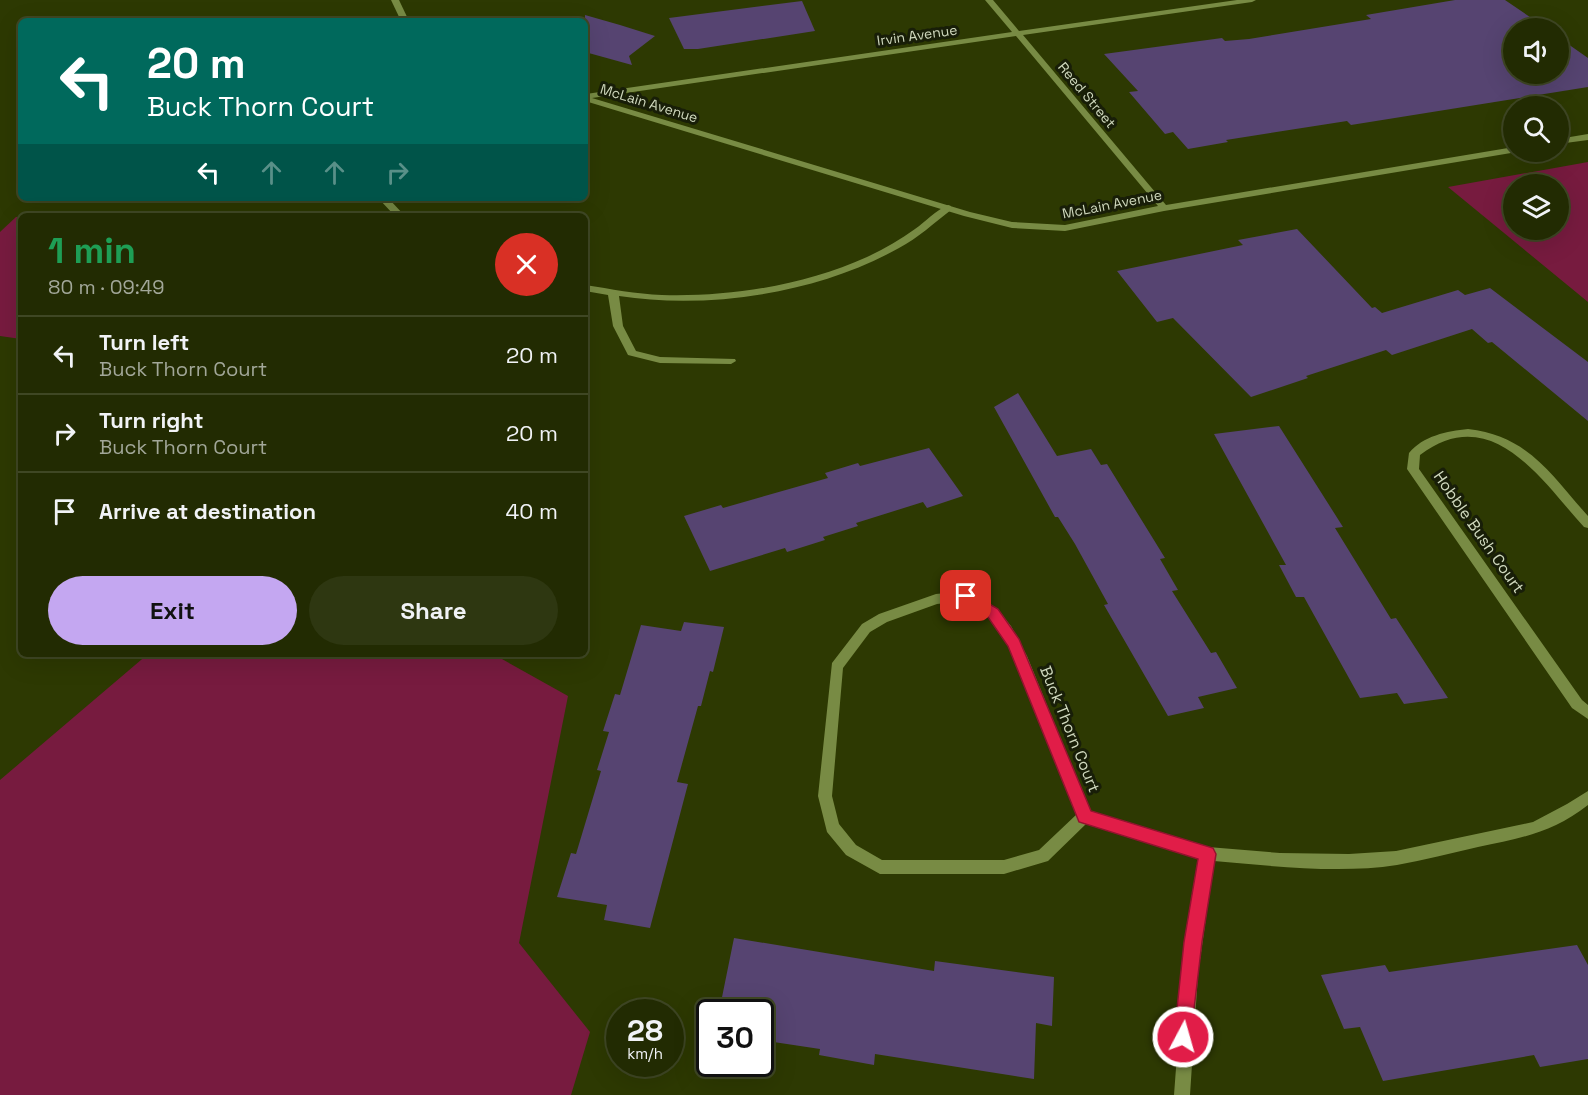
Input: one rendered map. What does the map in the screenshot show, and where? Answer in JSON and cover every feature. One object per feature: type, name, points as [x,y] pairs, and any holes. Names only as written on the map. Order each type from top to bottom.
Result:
[{"type":"street","points":[[396,0],[404,18]]},
{"type":"street","name":"Reed Street","points":[[989,0],[1164,208]]},
{"type":"street","name":"Irvin Avenue","points":[[588,97],[1252,0]]},
{"type":"street","name":"McLain Avenue","points":[[588,98],[948,208],[1012,225],[1065,228],[1164,208],[1503,152]]},
{"type":"street","points":[[1569,140],[1588,137]]},
{"type":"street","points":[[386,201],[397,213]]},
{"type":"street","points":[[588,288],[669,298],[718,296],[771,288],[829,273],[895,247],[948,208]]},
{"type":"street","points":[[613,292],[618,326],[632,353],[660,360],[731,361]]},
{"type":"street","name":"Hobble Bush Court","points":[[1588,524],[1523,452],[1495,438],[1471,432],[1443,436],[1428,442],[1415,453],[1413,469],[1577,704],[1588,713]]},
{"type":"street","name":"Buck Thorn Court","points":[[966,596],[993,613],[1007,630],[1021,656],[1085,816],[1043,856],[1004,867],[880,867],[851,850],[832,827],[825,796],[837,667],[866,628],[883,618],[936,599],[966,596]]},
{"type":"street","points":[[1182,1095],[1183,1037],[1193,942],[1208,854],[1280,860],[1396,858],[1535,828],[1572,809],[1588,797]]},
{"type":"street","name":"Buck Thorn Court","points":[[1085,816],[1208,854]]},
{"type":"shaded area","points":[[1588,162],[1588,302],[1513,240],[1569,240],[1569,174],[1521,174]]},
{"type":"shaded area","points":[[1503,177],[1503,232],[1448,187]]},
{"type":"shaded area","points":[[18,217],[18,339],[0,336],[0,232]]},
{"type":"shaded area","points":[[144,657],[498,657],[568,696],[519,943],[590,1032],[571,1095],[0,1095],[0,780]]},
{"type":"building","points":[[1455,0],[1505,0],[1531,18],[1503,18],[1503,84],[1569,84],[1569,45],[1588,58],[1588,87],[1532,96],[1503,96],[1503,101],[1351,125],[1347,121],[1226,140],[1228,142],[1188,149],[1173,132],[1165,134],[1129,92],[1138,91],[1104,54],[1222,38],[1225,41],[1249,39],[1371,19],[1366,15]]},
{"type":"building","points":[[802,1],[815,31],[698,49],[684,49],[669,18]]},
{"type":"building","points":[[585,15],[655,36],[629,56],[632,65],[588,53],[588,18],[585,18]]},
{"type":"building","points":[[1297,229],[1372,308],[1375,307],[1382,313],[1458,290],[1465,295],[1490,288],[1588,362],[1588,421],[1492,342],[1488,343],[1472,329],[1392,355],[1386,350],[1251,397],[1173,318],[1157,322],[1117,271],[1243,245],[1238,240]]},
{"type":"building","points":[[1018,393],[1057,456],[1091,449],[1101,465],[1107,464],[1165,558],[1160,559],[1178,590],[1172,591],[1211,653],[1216,652],[1237,688],[1198,697],[1204,708],[1168,716],[1104,605],[1108,604],[1075,544],[1058,517],[1055,517],[994,407]]},
{"type":"building","points":[[1279,426],[1343,527],[1335,528],[1391,619],[1396,618],[1448,698],[1404,704],[1397,693],[1360,698],[1304,597],[1296,597],[1279,565],[1286,565],[1214,434]]},
{"type":"building","points":[[929,448],[963,496],[927,508],[923,502],[856,523],[858,526],[823,537],[825,540],[787,552],[785,548],[710,571],[684,516],[721,505],[723,508],[828,478],[825,473],[858,463],[860,466]]},
{"type":"building","points":[[684,622],[724,627],[713,672],[710,671],[701,706],[698,706],[677,782],[688,784],[650,928],[604,920],[607,905],[557,897],[571,853],[576,854],[601,771],[597,770],[609,732],[603,731],[615,694],[620,695],[641,625],[681,631]]},
{"type":"building","points":[[734,938],[934,971],[935,961],[1054,977],[1052,1026],[1036,1023],[1034,1079],[875,1054],[874,1065],[819,1055],[820,1049],[774,1042],[774,999],[722,999]]},
{"type":"building","points":[[1577,945],[1588,965],[1588,1059],[1540,1067],[1534,1055],[1383,1081],[1360,1027],[1344,1029],[1321,975],[1385,965],[1389,972]]},
{"type":"route","points":[[966,596],[993,613],[1007,630],[1021,656],[1085,816],[1208,854],[1193,942],[1183,1037]]}]
